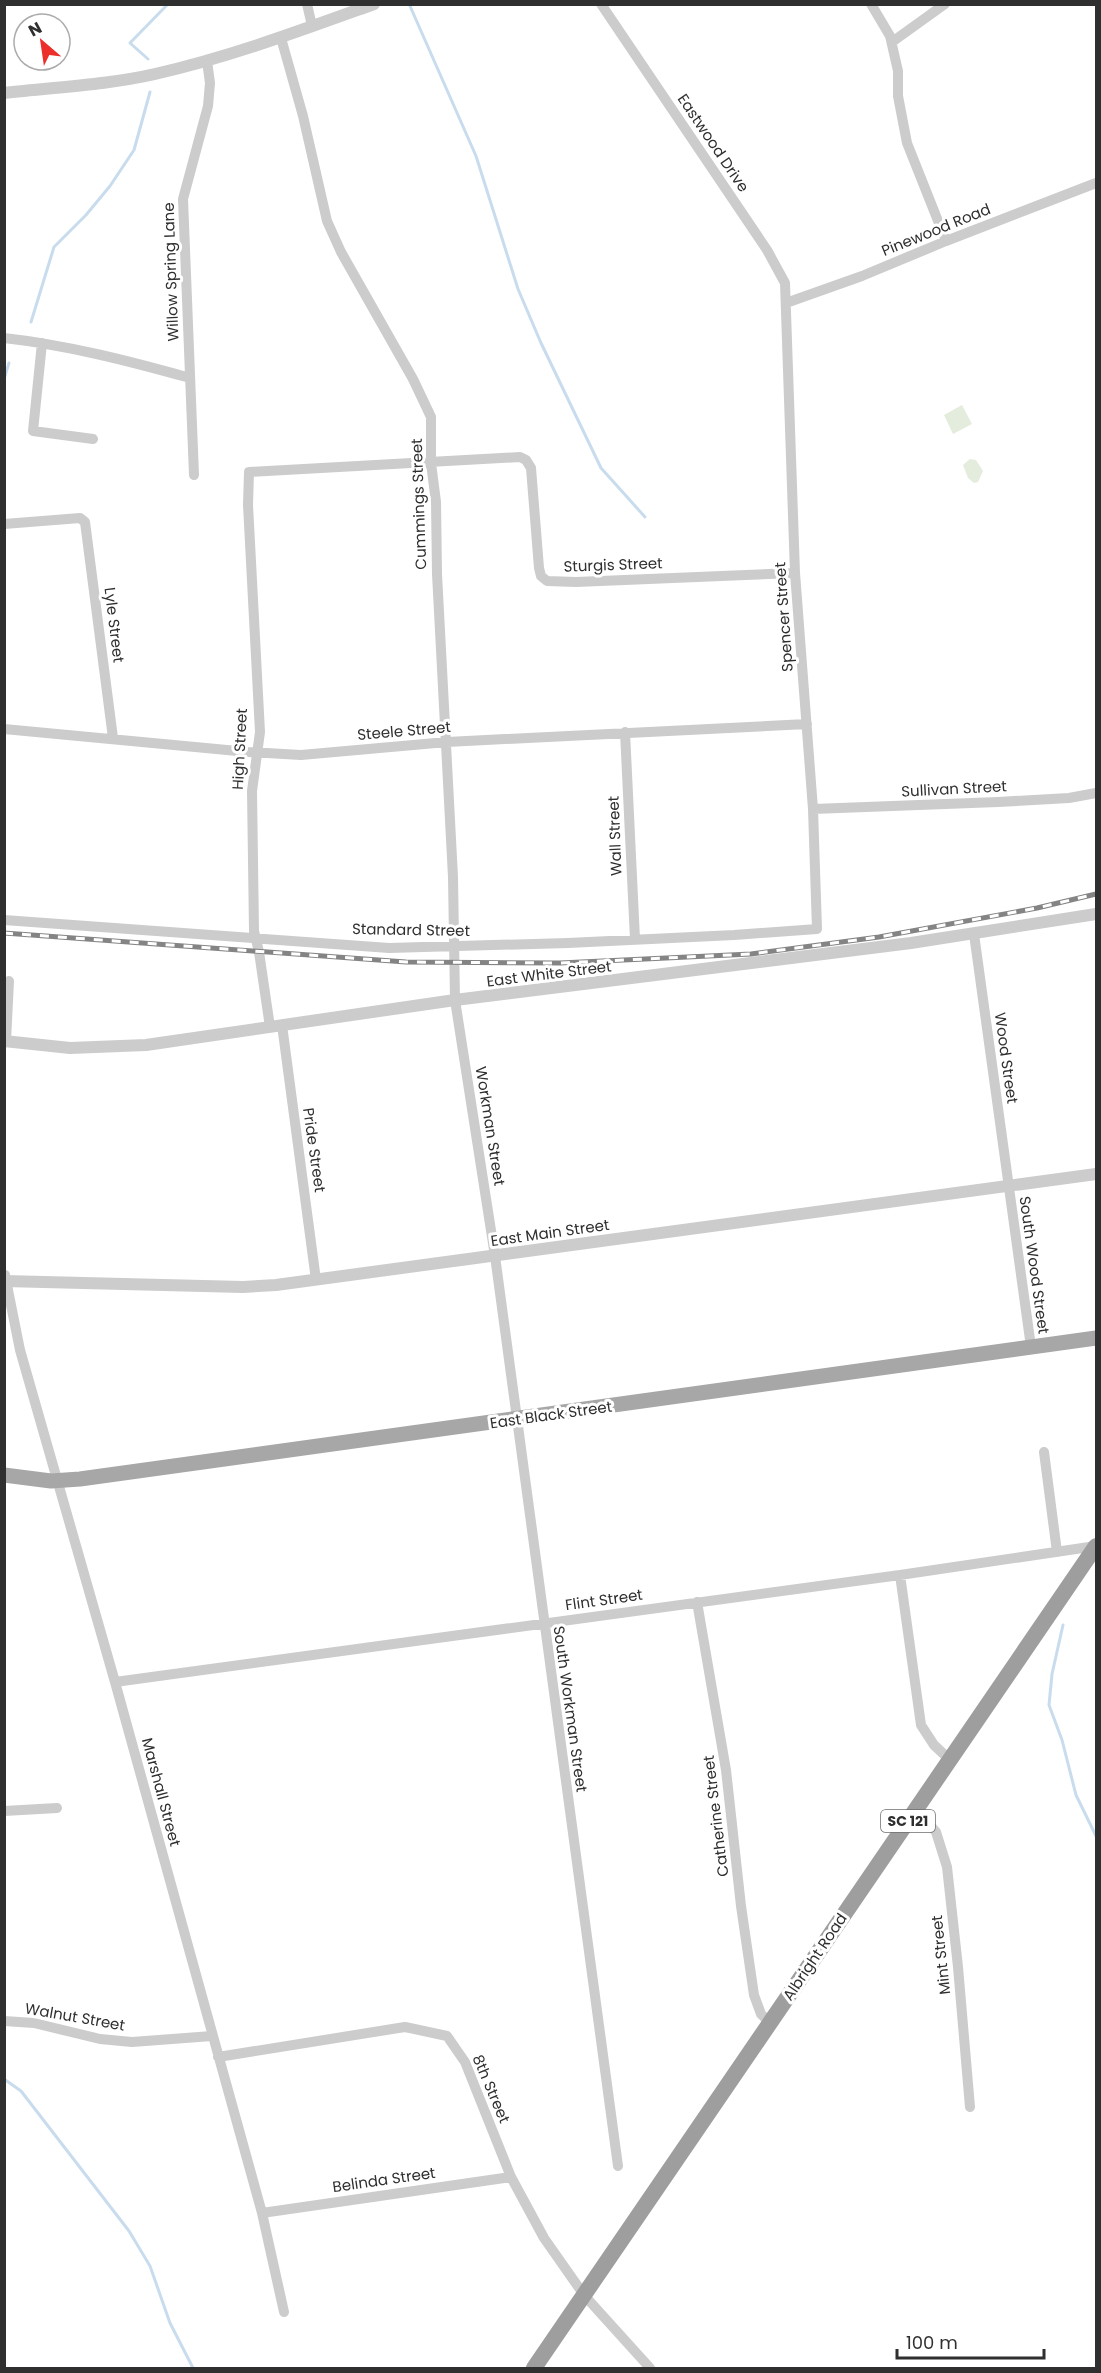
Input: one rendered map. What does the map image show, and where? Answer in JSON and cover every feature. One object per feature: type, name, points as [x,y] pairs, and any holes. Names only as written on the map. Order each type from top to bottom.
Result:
[{"type":"highway","name":"Albright Road","points":[[534,2368],[1096,1546]]},
{"type":"main road","name":"East Black Street","points":[[4,1475],[58,1481],[517,1420],[1096,1338]]},
{"type":"street","points":[[307,4],[312,26]]},
{"type":"street","points":[[4,93],[152,75],[281,38],[374,4]]},
{"type":"street","name":"Eastwood Drive","points":[[601,4],[767,250],[785,283],[786,303]]},
{"type":"street","points":[[871,4],[892,42],[898,71],[898,96],[907,143],[946,241]]},
{"type":"street","points":[[892,42],[945,4]]},
{"type":"street","name":"Cummings Street","points":[[281,38],[303,116],[327,221],[341,252],[413,379],[431,417],[431,463],[436,502],[437,574],[447,742],[455,1000]]},
{"type":"street","name":"Willow Spring Lane","points":[[194,476],[183,200],[208,106],[210,83],[207,61]]},
{"type":"street","name":"Pinewood Road","points":[[786,303],[862,276],[1096,183]]},
{"type":"street","name":"Spencer Street","points":[[786,303],[795,573],[813,809],[817,929]]},
{"type":"street","points":[[4,338],[42,343],[138,363],[190,378]]},
{"type":"street","points":[[42,343],[33,431],[93,439]]},
{"type":"street","name":"Sturgis Street","points":[[249,472],[513,457],[526,460],[531,468],[539,567],[542,576],[547,581],[576,582],[795,573]]},
{"type":"street","name":"High Street","points":[[249,472],[248,505],[260,732],[252,791],[254,931],[276,1026]]},
{"type":"street","name":"Lyle Street","points":[[4,524],[80,518],[85,522],[113,738]]},
{"type":"street","name":"Steele Street","points":[[4,729],[301,755],[447,742],[807,724]]},
{"type":"street","name":"Wall Street","points":[[625,732],[635,939]]},
{"type":"street","name":"Sullivan Street","points":[[813,809],[1022,801],[1069,798],[1096,793]]},
{"type":"street","name":"East White Street","points":[[5,1041],[70,1048],[146,1045],[455,1000],[974,934],[1096,914]]},
{"type":"street","name":"Standard Street","points":[[4,920],[389,948],[455,947],[817,929]]},
{"type":"street","name":"Wood Street","points":[[974,934],[1009,1186]]},
{"type":"street","points":[[5,1041],[9,981]]},
{"type":"street","name":"Workman Street","points":[[455,1000],[495,1256]]},
{"type":"street","name":"Pride Street","points":[[276,1026],[316,1280]]},
{"type":"street","name":"East Main Street","points":[[5,1281],[243,1287],[316,1280],[1096,1174]]},
{"type":"street","name":"South Wood Street","points":[[1009,1186],[1030,1347]]},
{"type":"street","name":"South Workman Street","points":[[495,1256],[618,2166]]},
{"type":"street","name":"Marshall Street","points":[[4,1275],[20,1350],[115,1682],[261,2213],[284,2312]]},
{"type":"street","points":[[1044,1452],[1057,1552]]},
{"type":"street","name":"Flint Street","points":[[115,1682],[900,1575],[1096,1546]]},
{"type":"street","points":[[900,1575],[921,1725],[934,1745],[950,1760]]},
{"type":"street","name":"Catherine Street","points":[[697,1602],[724,1759],[754,1995],[761,2014],[770,2024]]},
{"type":"street","points":[[4,1811],[57,1808]]},
{"type":"street","name":"Mint Street","points":[[916,1809],[936,1832],[947,1867],[970,2108]]},
{"type":"street","name":"Walnut Street","points":[[4,2021],[34,2023],[100,2039],[132,2042],[212,2036]]},
{"type":"street","name":"8th Street","points":[[218,2057],[405,2027],[447,2036],[465,2062],[511,2177],[544,2238],[584,2295],[650,2368]]},
{"type":"street","name":"Belinda Street","points":[[261,2213],[511,2177]]},
{"type":"green space","points":[[962,405],[972,424],[953,434],[944,415]]},
{"type":"green space","points":[[970,459],[976,460],[983,471],[978,482],[974,483],[968,478],[963,465]]},
{"type":"waterway","points":[[148,59],[130,43],[168,4]]},
{"type":"waterway","points":[[410,6],[476,156],[518,289],[541,343],[601,468],[645,517]]},
{"type":"waterway","points":[[31,322],[54,247],[86,215],[110,186],[134,150],[150,92]]},
{"type":"waterway","points":[[4,379],[9,363]]},
{"type":"waterway","points":[[1063,1625],[1052,1674],[1049,1705],[1062,1740],[1076,1795],[1096,1836]]},
{"type":"waterway","points":[[4,2079],[21,2091],[129,2231],[150,2266],[170,2323],[193,2368]]},
{"type":"railway","points":[[4,933],[406,962],[560,963],[751,954],[879,937],[1037,908],[1096,894]]}]
